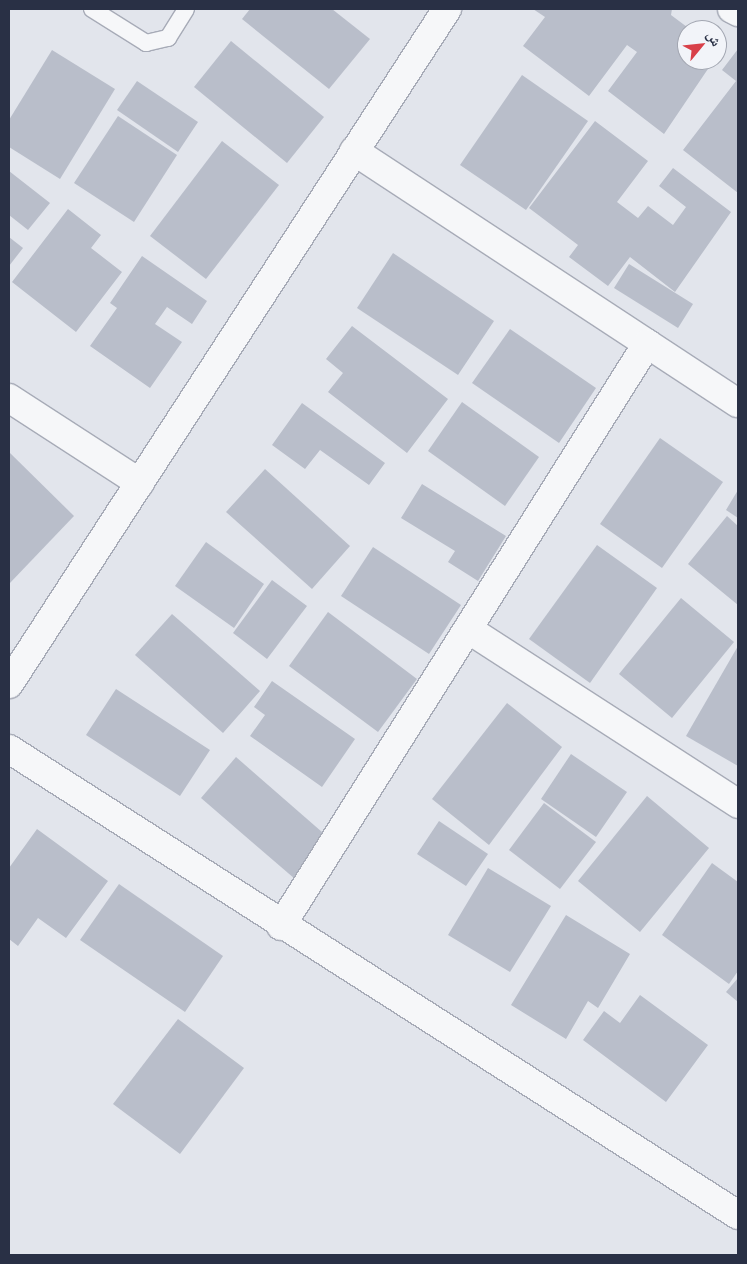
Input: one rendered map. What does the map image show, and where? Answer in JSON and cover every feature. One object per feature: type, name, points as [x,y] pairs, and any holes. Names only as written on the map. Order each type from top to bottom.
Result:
[{"type":"street","points":[[9,684],[447,9]]},
{"type":"street","points":[[732,9],[738,12]]},
{"type":"street","points":[[354,151],[738,404]]},
{"type":"street","points":[[281,926],[647,344]]},
{"type":"street","points":[[9,398],[140,482]]},
{"type":"street","points":[[468,629],[738,804]]},
{"type":"street","points":[[9,749],[281,926],[738,1215]]},
{"type":"lane","points":[[92,9],[146,43],[168,38],[186,9]]},
{"type":"building","points":[[250,9],[332,9],[370,39],[329,89],[242,19]]},
{"type":"building","points":[[533,9],[672,9],[671,15],[678,20],[677,70],[707,70],[664,134],[608,91],[637,52],[627,45],[589,96],[523,46],[545,17]]},
{"type":"building","points":[[231,41],[324,117],[287,163],[194,87]]},
{"type":"building","points":[[738,49],[738,193],[683,150],[736,81],[722,70],[727,70],[727,63]]},
{"type":"building","points":[[52,50],[115,89],[60,179],[9,147],[9,120]]},
{"type":"building","points":[[522,75],[588,121],[526,210],[460,165]]},
{"type":"building","points":[[137,81],[198,122],[178,152],[117,110]]},
{"type":"building","points":[[118,116],[177,155],[134,222],[74,183]]},
{"type":"building","points":[[595,121],[648,161],[617,202],[638,218],[648,206],[673,225],[686,207],[659,186],[673,168],[731,212],[675,292],[630,257],[608,286],[569,257],[578,245],[529,208]]},
{"type":"building","points":[[222,141],[279,185],[206,279],[150,236]]},
{"type":"building","points":[[9,171],[50,203],[28,230],[9,215]]},
{"type":"building","points":[[68,209],[101,235],[91,248],[122,272],[76,332],[12,282]]},
{"type":"building","points":[[9,237],[23,248],[9,266]]},
{"type":"building","points":[[393,253],[494,321],[458,375],[357,308]]},
{"type":"building","points":[[142,256],[207,301],[192,324],[167,307],[155,324],[182,342],[150,388],[90,346],[117,308],[110,303]]},
{"type":"building","points":[[629,264],[693,304],[678,328],[614,288]]},
{"type":"building","points":[[352,326],[448,399],[407,453],[328,392],[343,373],[326,359]]},
{"type":"building","points":[[510,329],[596,388],[559,443],[472,383]]},
{"type":"building","points":[[462,402],[539,457],[505,506],[428,451]]},
{"type":"building","points":[[302,403],[385,463],[369,485],[320,450],[305,469],[272,445]]},
{"type":"building","points":[[660,438],[723,482],[662,568],[600,524]]},
{"type":"building","points":[[9,452],[74,516],[9,584]]},
{"type":"building","points":[[265,469],[350,546],[312,589],[226,512]]},
{"type":"building","points":[[422,484],[506,536],[478,581],[448,562],[455,551],[401,518]]},
{"type":"building","points":[[738,490],[738,518],[726,510]]},
{"type":"building","points":[[727,516],[738,526],[738,605],[688,564]]},
{"type":"building","points":[[206,542],[264,584],[234,628],[175,586]]},
{"type":"building","points":[[597,545],[657,588],[590,683],[529,639]]},
{"type":"building","points":[[373,547],[461,605],[429,654],[341,596]]},
{"type":"building","points":[[272,580],[307,606],[267,659],[233,633]]},
{"type":"building","points":[[681,598],[734,642],[672,718],[619,674]]},
{"type":"building","points":[[328,612],[417,679],[378,732],[289,666]]},
{"type":"building","points":[[172,614],[260,691],[223,733],[135,655]]},
{"type":"building","points":[[738,646],[738,766],[686,736]]},
{"type":"building","points":[[272,681],[355,739],[322,787],[250,736],[265,715],[254,707]]},
{"type":"building","points":[[116,689],[210,750],[180,796],[86,735]]},
{"type":"building","points":[[507,703],[562,747],[489,845],[432,799]]},
{"type":"building","points":[[571,754],[627,792],[596,837],[541,799]]},
{"type":"building","points":[[236,757],[330,839],[295,879],[201,798]]},
{"type":"building","points":[[647,796],[709,848],[640,932],[578,881]]},
{"type":"building","points":[[544,803],[596,842],[560,889],[509,850]]},
{"type":"building","points":[[439,821],[488,854],[466,886],[417,854]]},
{"type":"building","points":[[37,829],[108,881],[66,938],[38,918],[18,946],[9,939],[9,868]]},
{"type":"building","points":[[712,863],[738,882],[738,971],[729,984],[662,935]]},
{"type":"building","points":[[488,868],[551,906],[510,972],[448,935]]},
{"type":"building","points":[[119,884],[223,956],[185,1012],[80,940]]},
{"type":"building","points":[[566,915],[630,954],[598,1008],[588,1001],[566,1039],[511,1005]]},
{"type":"building","points":[[738,978],[738,1002],[726,992]]},
{"type":"building","points":[[640,995],[708,1045],[666,1102],[583,1040],[604,1011],[620,1023]]},
{"type":"building","points":[[178,1019],[244,1068],[180,1154],[113,1104]]}]
